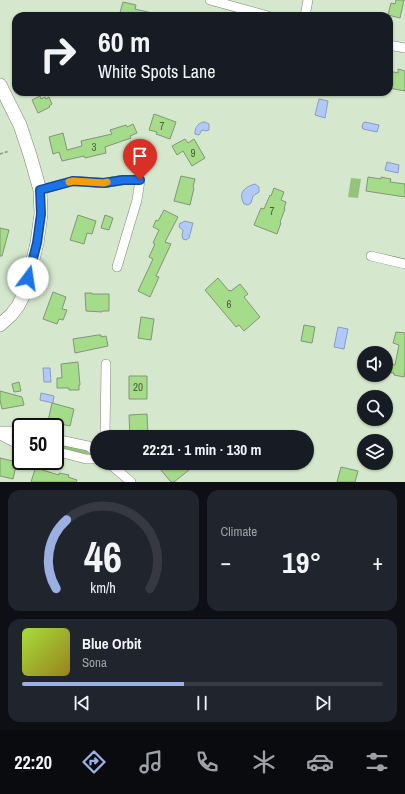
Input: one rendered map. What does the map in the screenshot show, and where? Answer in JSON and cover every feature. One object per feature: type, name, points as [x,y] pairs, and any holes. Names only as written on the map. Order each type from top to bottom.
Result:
[{"type":"main road","points":[[0,85],[20,125],[30,155],[40,190],[41,214],[37,243],[25,292],[18,306],[0,325]]},
{"type":"street","points":[[210,0],[254,12]]},
{"type":"street","points":[[306,12],[308,0]]},
{"type":"street","points":[[393,46],[405,48]]},
{"type":"street","points":[[40,190],[73,181],[104,183],[123,180],[140,180],[137,200],[117,267]]},
{"type":"street","points":[[370,256],[405,264]]},
{"type":"street","points":[[105,430],[106,364]]},
{"type":"street","points":[[0,431],[12,431]]},
{"type":"street","points":[[0,435],[12,441]]},
{"type":"street","points":[[64,441],[90,448]]},
{"type":"street","points":[[64,453],[90,459]]},
{"type":"street","points":[[117,470],[131,482]]},
{"type":"path","points":[[0,154],[9,151]]},
{"type":"green space","points":[[351,178],[361,179],[358,198],[348,197]]},
{"type":"green space","points":[[64,445],[88,450],[89,453],[87,455],[64,450]]},
{"type":"water","points":[[319,99],[328,101],[325,118],[315,115]]},
{"type":"water","points":[[203,122],[209,124],[209,130],[202,130],[199,135],[195,134],[197,126]]},
{"type":"water","points":[[365,122],[379,125],[377,132],[363,129],[363,123]]},
{"type":"water","points":[[387,162],[399,165],[398,173],[385,170]]},
{"type":"water","points":[[255,184],[259,187],[259,192],[253,196],[251,203],[248,205],[244,204],[242,200],[243,191]]},
{"type":"water","points":[[184,221],[193,223],[189,238],[186,240],[183,239],[183,230],[179,227],[180,223]]},
{"type":"water","points":[[338,327],[348,329],[344,349],[334,347]]},
{"type":"water","points":[[43,368],[50,368],[51,382],[44,382]]},
{"type":"water","points":[[41,393],[54,396],[53,403],[40,400]]},
{"type":"building","points":[[396,0],[404,0],[400,18],[393,16],[393,12],[389,12],[391,3],[395,4]]},
{"type":"building","points":[[123,2],[136,5],[135,9],[148,12],[120,12]]},
{"type":"building","points":[[398,69],[405,71],[405,91],[393,89],[393,72],[398,73]]},
{"type":"building","points":[[40,96],[41,99],[45,97],[46,99],[49,97],[52,104],[49,106],[50,107],[38,113],[32,100]]},
{"type":"building","points":[[154,114],[176,122],[170,139],[156,134],[157,132],[149,130]]},
{"type":"building","points":[[133,124],[137,133],[130,136],[131,138],[105,147],[106,153],[62,161],[59,152],[53,154],[49,137],[63,133],[67,150],[82,146],[81,141],[112,134],[110,130],[126,125],[127,127]]},
{"type":"building","points":[[185,139],[188,143],[194,139],[205,158],[192,166],[183,151],[177,155],[172,146]]},
{"type":"building","points":[[181,176],[195,179],[190,205],[174,201]]},
{"type":"building","points":[[368,177],[381,179],[381,177],[391,179],[390,182],[405,184],[405,197],[366,191]]},
{"type":"building","points":[[274,188],[284,192],[281,200],[286,202],[277,234],[254,225],[261,208],[264,209]]},
{"type":"building","points":[[164,210],[178,217],[165,242],[171,244],[156,276],[159,277],[150,297],[138,291],[153,259],[149,257],[159,230],[153,227],[156,220],[158,221]]},
{"type":"building","points":[[78,215],[96,221],[92,234],[87,233],[84,244],[70,240]]},
{"type":"building","points":[[105,215],[113,218],[109,230],[101,228]]},
{"type":"building","points":[[0,228],[9,230],[2,256],[0,256]]},
{"type":"building","points":[[218,278],[229,291],[240,284],[248,294],[244,297],[260,317],[244,331],[239,325],[236,327],[205,290]]},
{"type":"building","points":[[53,292],[66,297],[62,309],[67,310],[63,320],[59,319],[57,324],[43,319]]},
{"type":"building","points":[[85,293],[109,294],[109,311],[86,311]]},
{"type":"building","points":[[141,317],[154,319],[151,340],[138,338]]},
{"type":"building","points":[[304,325],[315,327],[312,343],[301,341]]},
{"type":"building","points":[[396,332],[405,333],[404,377],[394,375],[393,373],[393,365],[395,365],[399,345],[393,343]]},
{"type":"building","points":[[101,335],[101,337],[106,336],[108,346],[75,353],[73,339]]},
{"type":"building","points":[[78,362],[79,390],[57,388],[57,378],[62,378],[61,364]]},
{"type":"building","points":[[129,376],[147,376],[147,399],[129,399]]},
{"type":"building","points":[[19,382],[21,391],[14,392],[12,384]]},
{"type":"building","points":[[0,391],[22,397],[24,405],[2,409]]},
{"type":"building","points":[[52,403],[74,409],[70,426],[64,425],[64,418],[49,418]]},
{"type":"building","points":[[147,414],[148,430],[130,430],[129,415]]},
{"type":"building","points":[[0,458],[12,461],[12,470],[15,470],[13,479],[0,476]]},
{"type":"building","points":[[341,467],[358,471],[355,482],[337,482]]},
{"type":"building","points":[[35,470],[42,470],[59,475],[59,473],[69,475],[68,477],[77,480],[76,482],[31,482]]},
{"type":"building","points":[[161,470],[189,470],[174,482],[171,482]]},
{"type":"slow traffic","points":[[69,182],[107,182]]},
{"type":"route","points":[[28,278],[37,243],[41,214],[40,190],[73,181],[104,183],[123,180],[140,180]]}]
